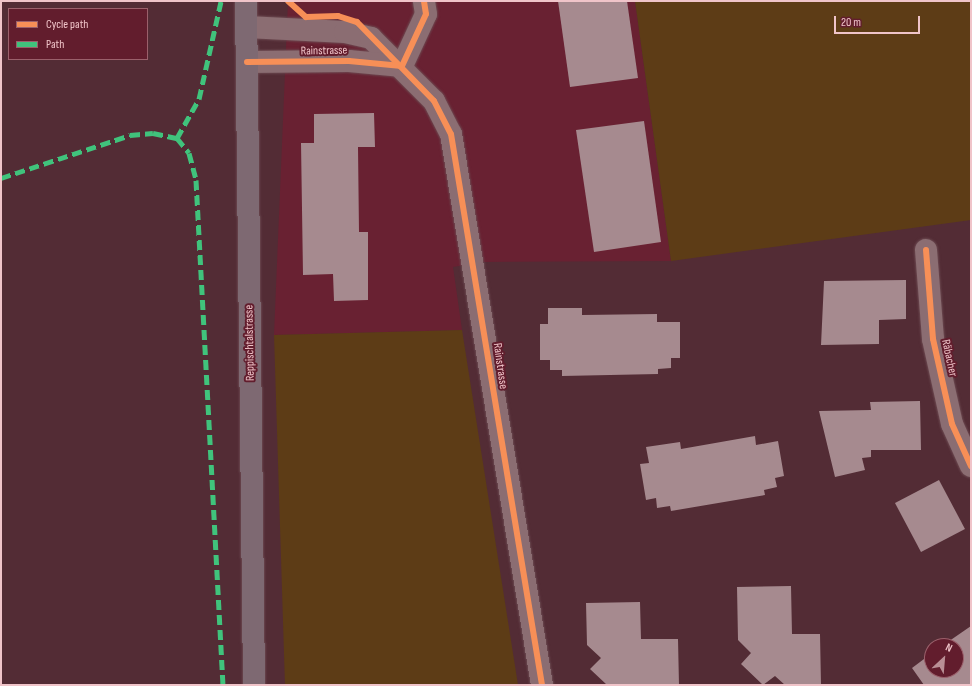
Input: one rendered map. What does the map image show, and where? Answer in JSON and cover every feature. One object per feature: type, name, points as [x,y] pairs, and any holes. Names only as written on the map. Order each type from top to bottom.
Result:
[{"type":"main road","name":"Reppischtalstrasse","points":[[246,1],[254,685]]},
{"type":"street","points":[[402,66],[426,14],[424,1]]},
{"type":"street","name":"Rainstrasse","points":[[246,27],[345,32],[371,38],[402,66],[434,101],[451,134],[542,685]]},
{"type":"street","name":"Rainstrasse","points":[[247,62],[349,61],[402,66]]},
{"type":"street","name":"Räbacher","points":[[926,250],[933,339],[952,424],[971,466]]},
{"type":"shaded area","points":[[288,1],[635,1],[671,261],[482,262],[453,267],[462,330],[274,335]]},
{"type":"shaded area","points":[[635,1],[971,1],[971,220],[671,261]]},
{"type":"shaded area","points":[[462,330],[518,685],[285,685],[274,335]]},
{"type":"building","points":[[558,1],[627,1],[638,78],[570,87]]},
{"type":"building","points":[[374,113],[375,147],[358,147],[359,232],[368,232],[368,300],[334,301],[333,274],[303,275],[301,143],[314,143],[314,114]]},
{"type":"building","points":[[644,121],[661,242],[594,252],[576,130]]},
{"type":"building","points":[[906,280],[906,319],[879,320],[879,344],[821,345],[824,281]]},
{"type":"building","points":[[548,308],[582,308],[582,315],[657,314],[657,322],[680,322],[680,358],[671,358],[671,368],[658,369],[658,374],[562,376],[562,370],[550,370],[550,360],[540,360],[540,324],[548,324]]},
{"type":"building","points":[[920,401],[921,450],[871,450],[871,457],[862,458],[865,470],[835,477],[819,411],[871,410],[870,402]]},
{"type":"building","points":[[755,436],[756,445],[778,441],[784,476],[775,478],[777,487],[764,490],[765,495],[671,511],[670,506],[657,508],[656,498],[646,500],[640,464],[649,463],[646,447],[680,442],[681,449]]},
{"type":"building","points":[[939,480],[965,529],[921,552],[895,503]]},
{"type":"building","points":[[791,586],[792,634],[820,634],[821,685],[785,685],[775,676],[763,685],[741,664],[751,653],[738,640],[737,587]]},
{"type":"building","points":[[640,602],[641,639],[678,639],[679,685],[607,685],[590,669],[601,658],[587,645],[586,603]]},
{"type":"building","points":[[971,626],[971,685],[924,685],[912,668],[924,659],[924,678],[964,678],[964,638],[954,638]]},
{"type":"marked path","points":[[1,178],[130,135],[153,133],[177,138],[199,99],[221,1]]},
{"type":"marked path","points":[[177,138],[189,153],[196,180],[223,685]]},
{"type":"cycle path","points":[[288,1],[306,17],[338,16],[357,22],[434,101],[451,134],[542,685]]},
{"type":"cycle path","points":[[402,66],[426,14],[424,1]]},
{"type":"cycle path","points":[[247,62],[349,61],[402,66]]},
{"type":"cycle path","points":[[926,250],[933,339],[952,424],[971,466]]}]
